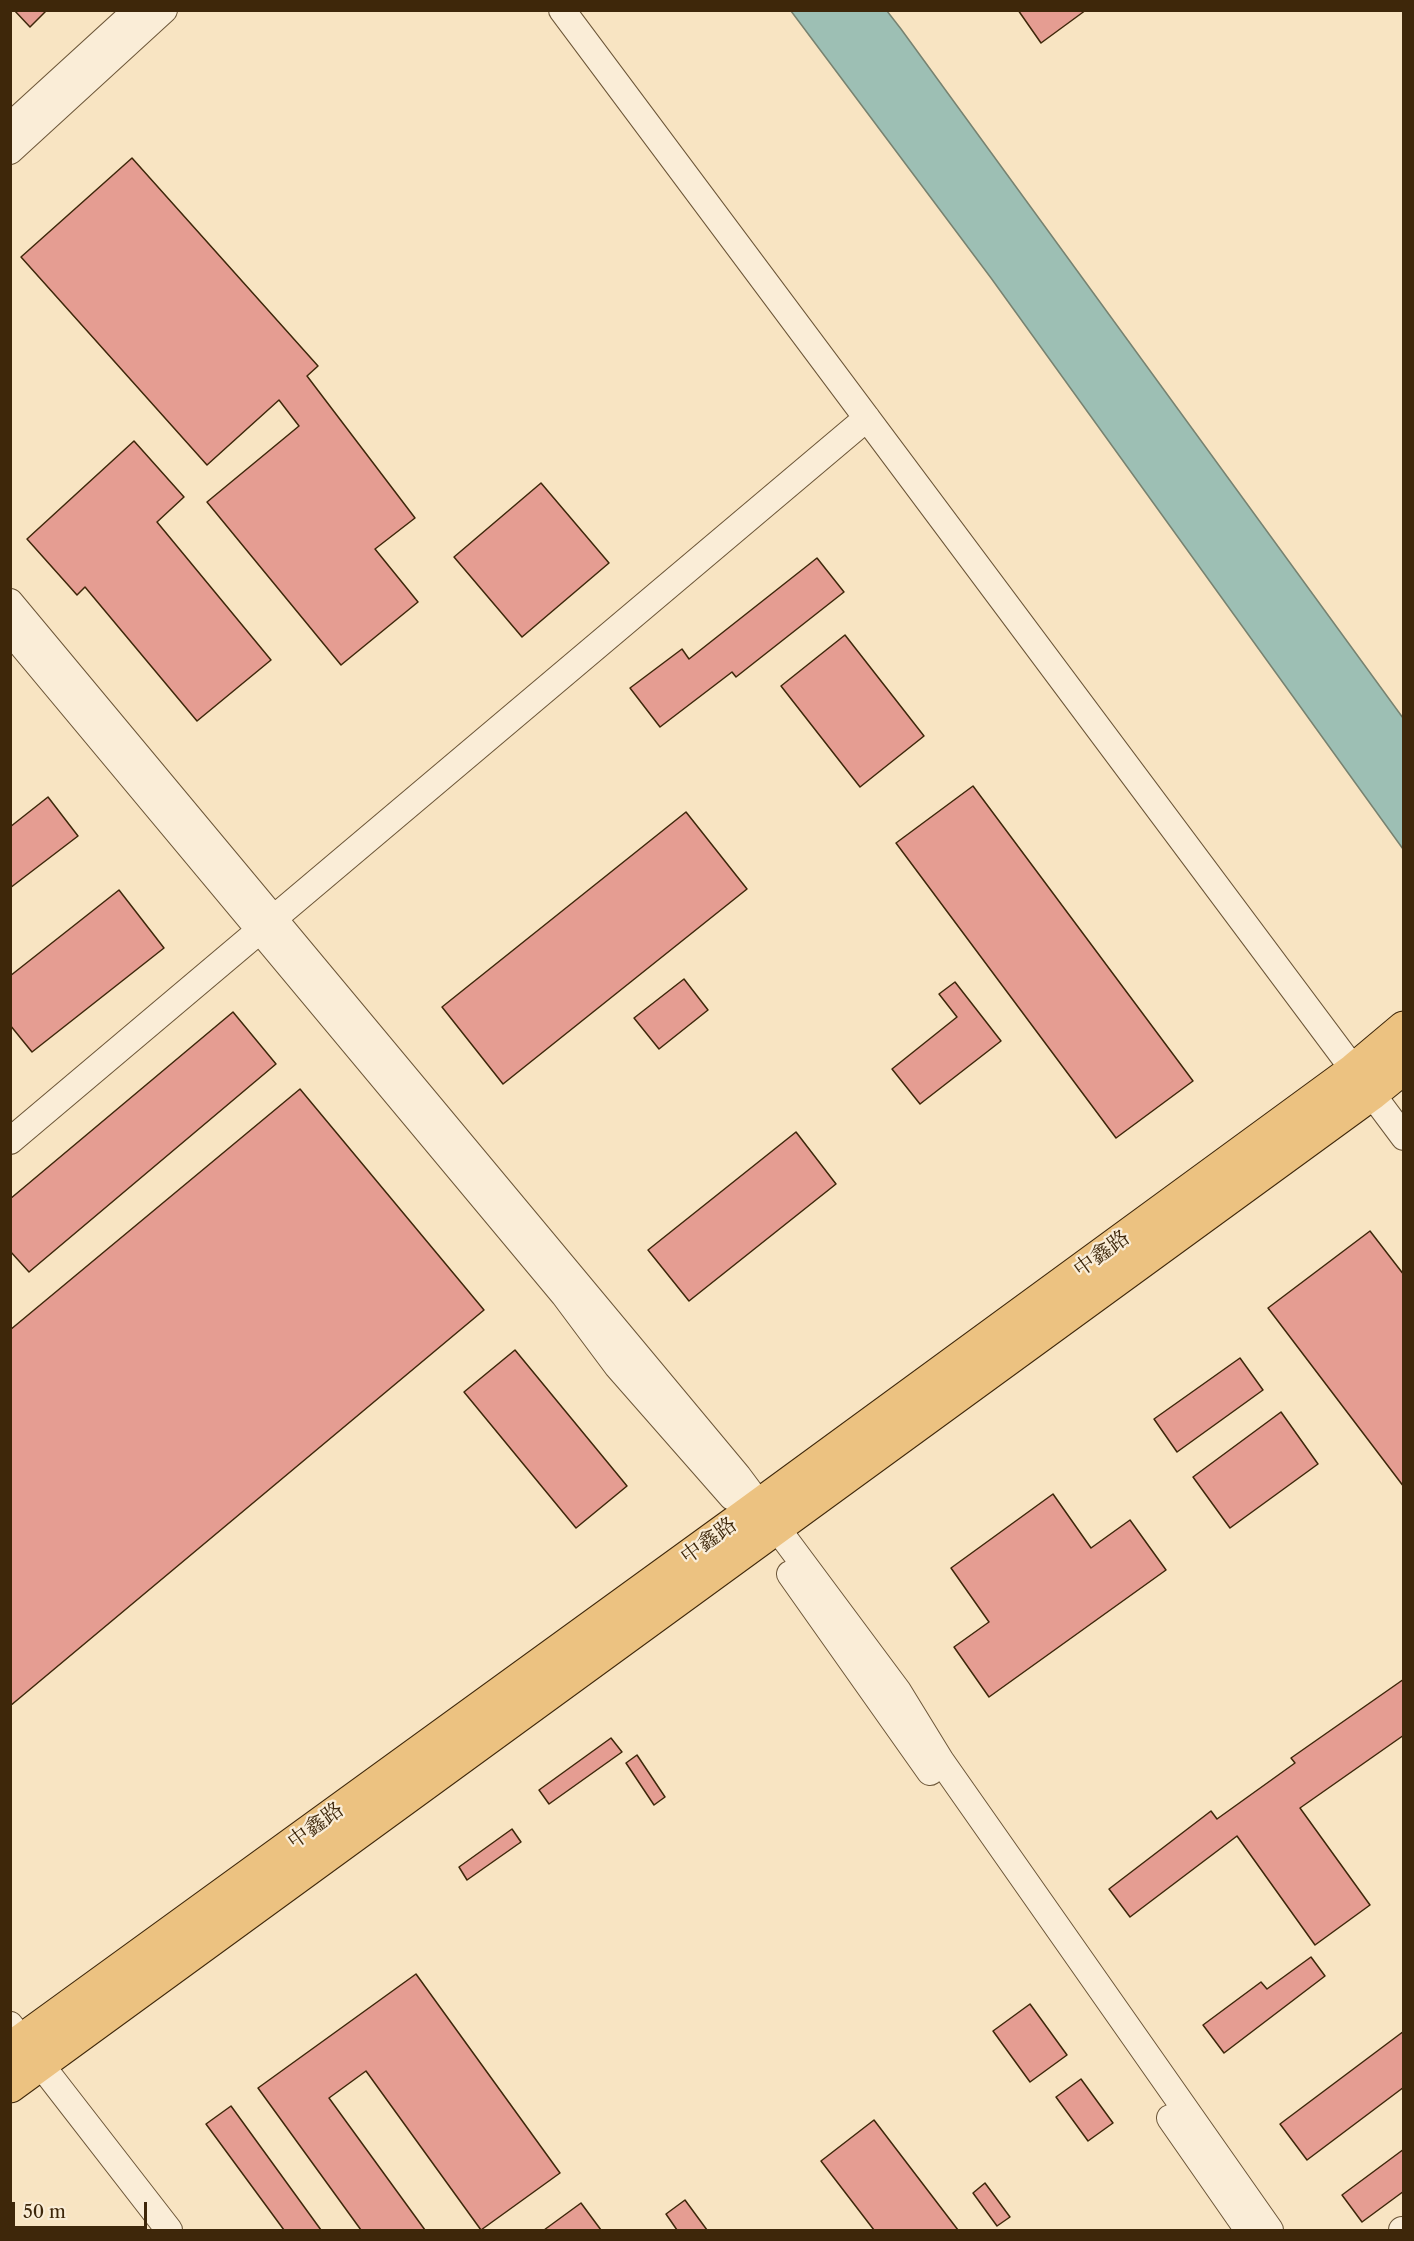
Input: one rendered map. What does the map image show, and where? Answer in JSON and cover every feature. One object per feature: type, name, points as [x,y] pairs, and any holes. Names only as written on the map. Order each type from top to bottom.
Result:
[{"type":"main road","name":"中鑫路","points":[[1363,1082],[1404,1028]]},
{"type":"main road","name":"中鑫路","points":[[10,2086],[21,2044],[761,1521],[1363,1082],[1404,1067]]},
{"type":"street","points":[[10,126],[137,10]]},
{"type":"street","points":[[10,151],[164,10]]},
{"type":"street","points":[[562,10],[1404,1137]]},
{"type":"street","points":[[10,1141],[867,418]]},
{"type":"street","points":[[10,602],[267,926]]},
{"type":"street","points":[[10,631],[723,1457],[800,1587],[1248,2230]]},
{"type":"street","points":[[761,1521],[898,1692],[941,1761],[1270,2230]]},
{"type":"street","points":[[21,2044],[169,2230]]},
{"type":"water","points":[[791,11],[887,11],[901,29],[1403,718],[1403,849],[991,278]]},
{"type":"building","points":[[14,10],[47,10],[30,27]]},
{"type":"building","points":[[1018,10],[1086,10],[1041,43]]},
{"type":"building","points":[[132,158],[318,366],[307,376],[415,518],[375,549],[418,602],[341,665],[207,502],[299,426],[279,400],[207,465],[21,257]]},
{"type":"building","points":[[134,441],[184,497],[157,522],[271,660],[197,721],[85,587],[77,595],[27,539]]},
{"type":"building","points":[[541,483],[609,563],[522,637],[454,557]]},
{"type":"building","points":[[817,558],[844,592],[736,677],[732,672],[660,727],[630,688],[682,649],[689,659]]},
{"type":"building","points":[[845,635],[924,736],[860,787],[781,686]]},
{"type":"building","points":[[973,786],[1193,1081],[1116,1138],[896,843]]},
{"type":"building","points":[[48,797],[78,836],[10,888],[10,827]]},
{"type":"building","points":[[686,812],[747,889],[503,1084],[442,1007]]},
{"type":"building","points":[[119,890],[164,948],[32,1052],[10,1025],[10,976]]},
{"type":"building","points":[[684,979],[708,1010],[659,1049],[634,1018]]},
{"type":"building","points":[[955,982],[1001,1041],[920,1104],[892,1069],[957,1017],[939,994]]},
{"type":"building","points":[[233,1012],[276,1064],[29,1272],[10,1251],[10,1199]]},
{"type":"building","points":[[300,1089],[484,1310],[10,1706],[10,1330]]},
{"type":"building","points":[[796,1132],[836,1184],[689,1301],[648,1250]]},
{"type":"building","points":[[1370,1231],[1404,1275],[1404,1487],[1268,1308]]},
{"type":"building","points":[[515,1350],[627,1486],[576,1528],[464,1392]]},
{"type":"building","points":[[1240,1358],[1263,1390],[1177,1452],[1154,1419]]},
{"type":"building","points":[[1281,1412],[1318,1464],[1230,1528],[1193,1477]]},
{"type":"building","points":[[1053,1494],[1091,1548],[1130,1520],[1166,1570],[989,1697],[954,1647],[989,1622],[951,1568]]},
{"type":"building","points":[[1404,1679],[1404,1735],[1300,1808],[1370,1905],[1315,1945],[1237,1836],[1130,1917],[1109,1889],[1211,1811],[1217,1819],[1295,1763],[1291,1758]]},
{"type":"building","points":[[611,1738],[622,1752],[549,1804],[539,1790]]},
{"type":"building","points":[[637,1755],[665,1797],[654,1805],[626,1763]]},
{"type":"building","points":[[512,1829],[521,1842],[467,1880],[459,1867]]},
{"type":"building","points":[[1311,1957],[1325,1976],[1224,2053],[1203,2025],[1261,1982],[1267,1989]]},
{"type":"building","points":[[416,1974],[560,2173],[481,2230],[366,2071],[329,2098],[425,2230],[361,2230],[258,2088]]},
{"type":"building","points":[[1030,2004],[1067,2055],[1030,2082],[993,2031]]},
{"type":"building","points":[[1404,2031],[1404,2087],[1307,2160],[1280,2124]]},
{"type":"building","points":[[1081,2079],[1113,2123],[1088,2141],[1056,2097]]},
{"type":"building","points":[[231,2106],[321,2230],[284,2230],[206,2124]]},
{"type":"building","points":[[874,2120],[958,2230],[874,2230],[821,2161]]},
{"type":"building","points":[[1404,2149],[1404,2191],[1362,2222],[1342,2195]]},
{"type":"building","points":[[985,2183],[1010,2217],[997,2226],[973,2193]]},
{"type":"building","points":[[685,2200],[707,2230],[677,2230],[666,2214]]},
{"type":"building","points":[[581,2203],[601,2230],[544,2230]]}]
